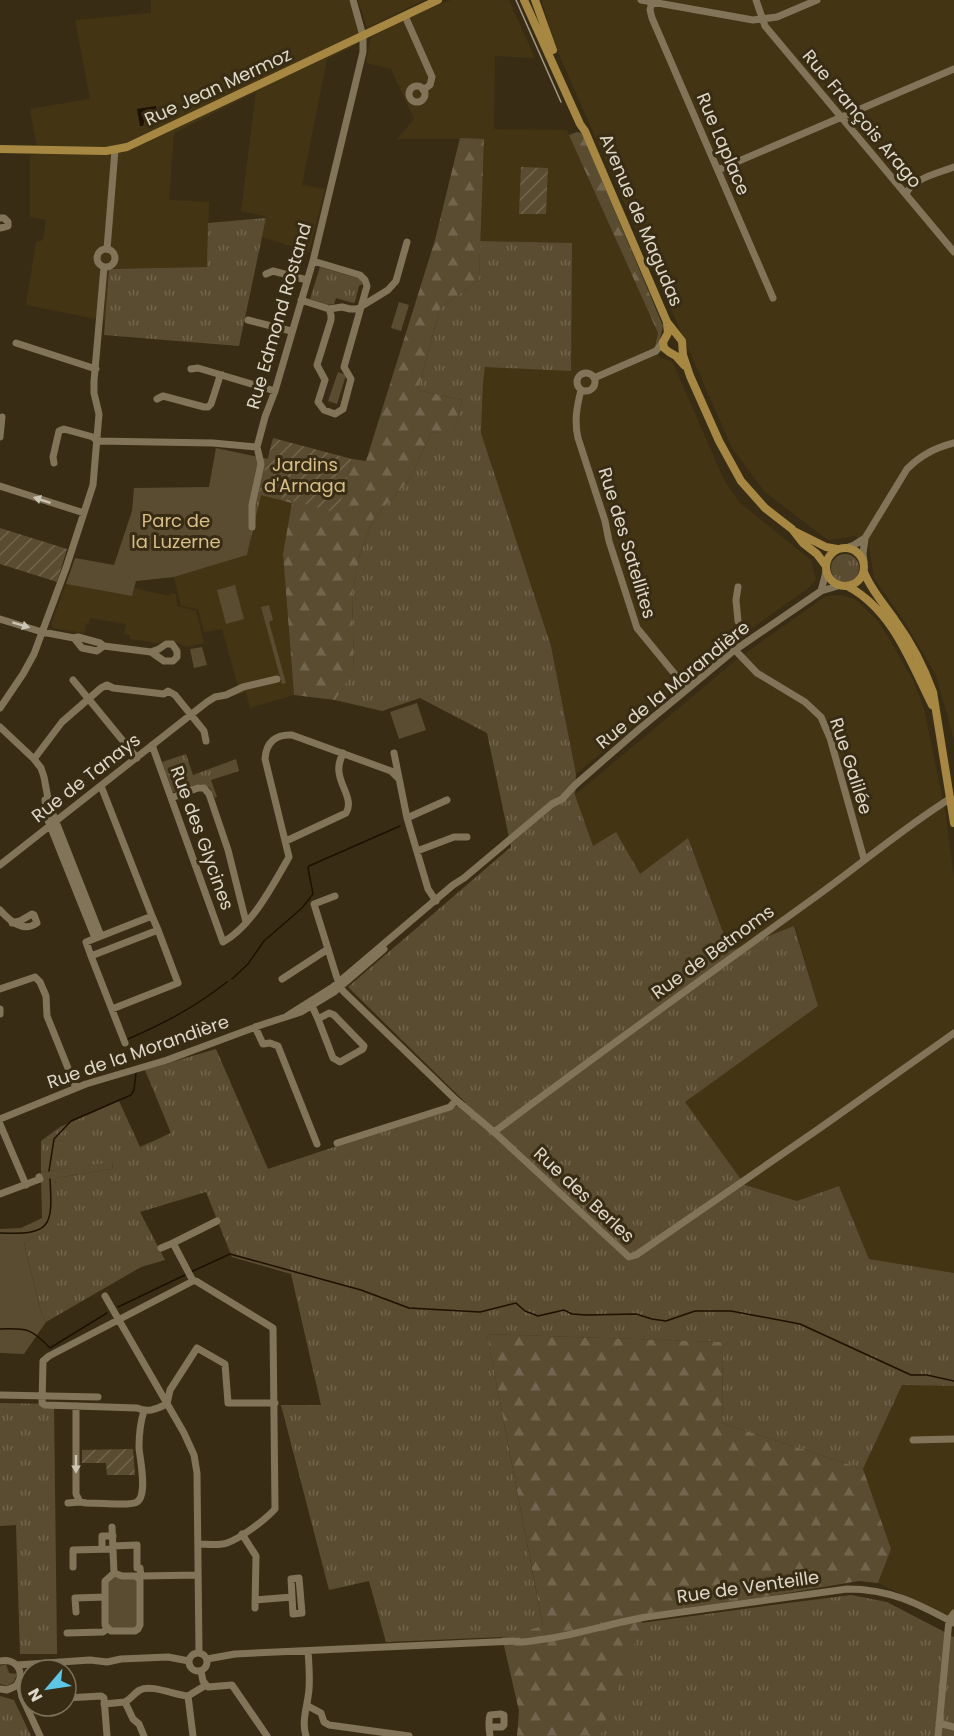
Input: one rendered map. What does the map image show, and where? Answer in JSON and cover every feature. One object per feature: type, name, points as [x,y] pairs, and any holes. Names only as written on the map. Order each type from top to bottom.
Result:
[{"type":"main road","name":"Rue Jean Mermoz","points":[[0,149],[115,150],[138,143],[438,0]]},
{"type":"main road","name":"Avenue de Magudas","points":[[524,0],[585,131],[667,322],[676,335]]},
{"type":"main road","name":"Avenue de Magudas","points":[[534,1],[538,19],[547,31],[584,123],[585,131]]},
{"type":"main road","name":"Avenue de Magudas","points":[[665,340],[667,322]]},
{"type":"main road","points":[[690,376],[682,341],[676,335],[671,334],[665,340],[664,348],[681,360],[719,441],[741,481],[765,508],[817,554],[826,569],[828,578],[838,586],[849,587],[859,592],[874,606],[907,653],[936,714]]},
{"type":"main road","points":[[670,352],[679,351],[682,346]]},
{"type":"main road","points":[[792,530],[826,547],[857,552],[864,562],[864,572],[873,589],[926,672],[933,692],[954,823]]},
{"type":"main road","points":[[826,569],[829,556],[842,549]]},
{"type":"main road","points":[[849,587],[859,581],[864,572]]},
{"type":"street","points":[[353,0],[363,36]]},
{"type":"street","points":[[641,0],[747,20],[777,17],[816,0]]},
{"type":"street","name":"Rue François Arago","points":[[756,0],[765,26],[954,252]]},
{"type":"street","name":"Rue Laplace","points":[[652,2],[650,10],[652,18],[773,298]]},
{"type":"street","points":[[405,16],[432,77],[430,85],[423,90]]},
{"type":"street","name":"Rue Edmond Rostand","points":[[252,527],[252,505],[261,464],[257,447],[264,417],[275,391],[313,261],[363,52],[363,36]]},
{"type":"street","points":[[718,170],[954,69]]},
{"type":"street","points":[[107,249],[115,150]]},
{"type":"street","points":[[906,194],[909,188],[916,183],[954,167]]},
{"type":"street","points":[[0,218],[8,222],[8,226],[0,228]]},
{"type":"street","points":[[301,300],[329,309],[342,307],[357,309],[388,290],[396,281],[407,242]]},
{"type":"street","points":[[107,249],[114,253],[114,261],[110,266],[104,267],[98,262],[97,256],[101,250],[107,249]]},
{"type":"street","points":[[313,261],[360,275],[367,286],[344,367],[351,379],[343,409],[335,414],[324,410],[318,402],[325,381],[317,365],[331,321],[329,309]]},
{"type":"street","points":[[0,708],[23,674],[42,632],[66,568],[94,477],[99,414],[94,393],[104,267]]},
{"type":"street","points":[[266,274],[273,271],[307,280]]},
{"type":"street","points":[[248,320],[291,331]]},
{"type":"street","points":[[594,378],[656,351],[665,340]]},
{"type":"street","points":[[16,343],[96,369]]},
{"type":"street","points":[[656,351],[670,352]]},
{"type":"street","points":[[191,369],[198,368],[275,391]]},
{"type":"street","points":[[588,373],[594,378],[595,384],[587,391],[581,390],[576,383],[580,375],[588,373]]},
{"type":"street","points":[[157,399],[163,396],[208,407],[222,375]]},
{"type":"street","name":"Rue des Satellites","points":[[581,390],[577,406],[576,429],[579,442],[637,628],[687,689]]},
{"type":"street","points":[[0,438],[2,417]]},
{"type":"street","points":[[54,463],[53,457],[59,431],[64,429],[93,437],[97,441],[213,443],[257,447]]},
{"type":"street","points":[[842,549],[858,544],[865,538],[907,469],[916,460],[926,453],[954,442]]},
{"type":"street","points":[[0,486],[84,513]]},
{"type":"street","points":[[864,562],[865,538]]},
{"type":"street","points":[[821,591],[826,569]]},
{"type":"street","name":"Rue de la Morandière","points":[[0,1119],[86,1084],[167,1060],[312,1006],[436,901],[456,888],[464,878],[552,804],[562,800],[575,785],[735,650],[821,591],[838,586]]},
{"type":"street","points":[[738,587],[736,600],[738,621]]},
{"type":"street","points":[[0,619],[42,632],[74,638],[82,648],[97,651],[104,646],[151,652]]},
{"type":"street","name":"Rue Galilée","points":[[735,650],[757,673],[805,702],[821,717],[830,738],[864,859]]},
{"type":"street","name":"Rue de Tanays","points":[[0,865],[215,697],[277,679]]},
{"type":"street","points":[[73,680],[137,758]]},
{"type":"street","points":[[34,759],[62,722],[88,698],[107,685],[113,688],[164,694],[168,691],[175,695],[204,731],[206,741]]},
{"type":"street","points":[[0,727],[34,759],[40,768],[45,786],[46,812],[53,823],[98,937]]},
{"type":"street","points":[[246,921],[260,906],[289,857],[265,759],[269,744],[279,735],[292,735],[392,771],[399,779]]},
{"type":"street","name":"Rue des Glycines","points":[[152,746],[223,942],[246,921]]},
{"type":"street","points":[[286,841],[348,811],[348,802],[338,771],[343,753]]},
{"type":"street","points":[[394,753],[407,818],[428,890],[436,901]]},
{"type":"street","points":[[101,786],[178,983],[112,1009]]},
{"type":"street","points":[[171,798],[198,788],[204,788],[209,794],[228,850],[246,921]]},
{"type":"street","name":"Rue de Betnoms","points":[[494,1132],[722,963],[818,896],[864,859],[951,798]]},
{"type":"street","points":[[407,818],[447,800]]},
{"type":"street","points":[[417,851],[454,837],[467,837]]},
{"type":"street","points":[[335,896],[314,903],[340,984]]},
{"type":"street","points":[[0,910],[12,923]]},
{"type":"street","points":[[125,1042],[86,942],[152,916]]},
{"type":"street","points":[[91,956],[158,930]]},
{"type":"street","points":[[282,979],[328,949]]},
{"type":"street","points":[[0,989],[35,977],[40,982],[46,996],[47,1016],[76,1088]]},
{"type":"street","name":"Rue de la Morandière","points":[[287,1016],[340,984]]},
{"type":"street","name":"Rue des Berles","points":[[340,984],[355,1004],[456,1100],[494,1132],[629,1257],[636,1255],[954,1033]]},
{"type":"street","points":[[312,1006],[336,1061],[340,1062],[363,1049],[364,1046],[334,1015],[329,1013],[318,1019]]},
{"type":"street","points":[[0,1009],[0,1014]]},
{"type":"street","points":[[255,1027],[264,1044],[270,1042],[278,1046],[317,1144]]},
{"type":"street","points":[[337,1143],[450,1107],[456,1100]]},
{"type":"street","points":[[0,1124],[26,1185]]},
{"type":"street","points":[[0,1194],[40,1179],[39,1177]]},
{"type":"street","points":[[161,1248],[217,1221]]},
{"type":"street","points":[[173,1243],[193,1281]]},
{"type":"street","points":[[167,1404],[154,1410],[144,1411],[137,1408],[45,1405],[42,1403],[43,1361],[193,1281],[273,1328],[275,1509],[226,1544],[198,1544]]},
{"type":"street","points":[[105,1296],[184,1433],[194,1455],[197,1473],[199,1653]]},
{"type":"street","points":[[167,1404],[170,1390],[197,1348],[225,1364],[228,1403],[275,1403]]},
{"type":"street","points":[[0,1395],[98,1397]]},
{"type":"street","points":[[76,1406],[76,1494],[80,1502]]},
{"type":"street","points":[[68,1503],[133,1504],[140,1499],[142,1468],[139,1449],[140,1423],[144,1411]]},
{"type":"street","points":[[913,1440],[954,1439]]},
{"type":"street","points":[[112,1527],[114,1573]]},
{"type":"street","points":[[242,1534],[256,1556],[255,1604],[292,1597]]},
{"type":"street","points":[[102,1550],[102,1536],[113,1536]]},
{"type":"street","points":[[67,1633],[81,1628],[103,1632],[107,1629],[111,1631],[138,1629],[140,1625],[140,1568],[137,1568],[137,1545],[102,1550],[73,1550],[73,1568]]},
{"type":"street","points":[[114,1573],[140,1577],[198,1575]]},
{"type":"street","points":[[107,1629],[105,1625],[105,1581],[114,1573]]},
{"type":"street","points":[[298,1578],[302,1613],[293,1614],[292,1597],[291,1579],[298,1578]]},
{"type":"street","name":"Rue de Venteille","points":[[207,1659],[235,1654],[541,1639],[566,1636],[646,1617],[847,1589],[897,1595],[952,1621]]},
{"type":"street","points":[[75,1612],[75,1598],[105,1597]]},
{"type":"street","points":[[938,1736],[954,1613]]},
{"type":"street","points":[[306,1736],[304,1718],[310,1688],[308,1651]]},
{"type":"street","points":[[199,1653],[207,1659],[206,1666],[201,1671],[193,1670],[190,1666],[189,1661],[193,1654],[199,1653]]},
{"type":"street","points":[[78,1661],[103,1657],[121,1659],[168,1657],[189,1661]]},
{"type":"street","points":[[0,1661],[9,1660],[17,1665],[18,1669]]},
{"type":"street","points":[[201,1671],[206,1686]]},
{"type":"street","points":[[3,1689],[16,1686],[18,1682]]},
{"type":"street","points":[[104,1701],[125,1702],[142,1689],[149,1688],[188,1696],[206,1686],[212,1688],[232,1686],[267,1736]]},
{"type":"street","points":[[3,1689],[18,1697]]},
{"type":"street","points":[[78,1697],[101,1696],[104,1701],[107,1736]]},
{"type":"street","points":[[188,1696],[193,1736]]},
{"type":"street","points":[[125,1702],[144,1736]]},
{"type":"street","points":[[308,1706],[321,1713],[324,1722],[329,1725],[409,1736]]},
{"type":"street","points":[[32,1718],[40,1736]]},
{"type":"street","points":[[939,1723],[954,1727]]},
{"type":"street","points":[[489,1728],[490,1736]]},
{"type":"shaded area","points":[[151,0],[349,0],[358,32],[357,44],[327,59],[302,185],[325,189],[309,252],[262,237],[267,217],[241,211],[256,92],[174,133],[169,200],[209,202],[208,267],[109,269],[106,321],[26,305],[36,242],[43,240],[46,220],[30,217],[30,155],[38,154],[30,109],[90,99],[75,20],[151,13]]},
{"type":"shaded area","points":[[358,0],[424,0],[367,28]]},
{"type":"shaded area","points":[[451,0],[509,0],[535,58],[495,56],[494,129],[567,130],[658,333],[654,345],[660,358],[672,361],[724,480],[740,503],[811,560],[816,579],[810,587],[727,646],[576,774],[551,646],[481,433],[485,367],[571,243],[480,241],[484,139],[397,139],[414,119],[391,69],[366,63],[371,37],[425,10]]},
{"type":"shaded area","points":[[543,0],[954,0],[954,740],[936,675],[904,621],[874,578],[869,547],[855,536],[828,540],[765,492],[732,448],[557,50]]},
{"type":"shaded area","points":[[156,106],[158,116],[145,119],[143,126],[140,126],[137,109]]},
{"type":"shaded area","points":[[259,492],[294,501],[283,554],[294,695],[250,708],[246,692],[228,698],[226,693],[238,686],[222,629],[204,632],[198,609],[181,606],[174,577],[247,555]]},
{"type":"shaded area","points":[[66,584],[132,596],[134,588],[169,596],[170,593],[176,594],[177,606],[196,611],[204,643],[188,647],[166,640],[158,643],[130,639],[130,635],[124,634],[126,624],[90,618],[89,624],[83,623],[86,625],[84,633],[53,628],[51,624]]},
{"type":"shaded area","points":[[841,595],[855,599],[877,620],[914,682],[924,709],[946,815],[954,879],[954,1273],[869,1259],[839,1186],[797,1201],[745,1185],[684,1102],[818,1006],[795,926],[730,951],[688,839],[640,875],[593,847],[575,795],[736,660],[826,596]]},
{"type":"shaded area","points":[[902,1385],[954,1386],[954,1619],[878,1583],[891,1549],[863,1469]]},
{"type":"green space","points":[[582,133],[663,326],[659,343],[655,346],[658,333],[569,135]]},
{"type":"green space","points":[[460,138],[484,139],[479,280],[440,308],[418,390],[462,400],[455,432],[431,433],[410,479],[374,518],[360,554],[352,595],[354,671],[335,700],[294,695],[283,554],[292,503],[261,495],[247,555],[259,492],[338,512],[352,459],[366,461],[435,240]]},
{"type":"green space","points":[[521,167],[548,168],[546,214],[519,214]]},
{"type":"green space","points":[[266,218],[239,346],[104,335],[109,269],[207,267],[208,223]]},
{"type":"green space","points":[[480,241],[572,243],[571,371],[485,367],[481,433],[551,646],[576,774],[575,795],[593,846],[616,832],[640,874],[688,838],[730,951],[794,926],[818,1006],[685,1102],[745,1185],[797,1201],[839,1186],[869,1259],[954,1273],[954,1386],[902,1385],[863,1469],[722,1423],[723,1342],[487,1334],[543,1627],[502,1637],[386,1642],[369,1581],[329,1590],[281,1405],[321,1405],[291,1274],[232,1257],[206,1192],[140,1212],[165,1260],[141,1267],[46,1322],[41,1312],[24,1243],[59,1222],[55,1178],[112,1169],[113,1163],[41,1172],[41,1141],[60,1127],[119,1101],[140,1147],[171,1133],[145,1070],[216,1049],[268,1169],[466,1103],[348,987],[511,847],[487,733],[420,698],[382,711],[335,700],[354,670],[352,595],[360,554],[374,518],[410,479],[431,433],[455,431],[462,400],[418,390],[440,308],[479,280]]},
{"type":"green space","points":[[320,267],[361,279],[364,283],[359,286],[355,302],[336,298],[334,304],[327,305],[310,299]]},
{"type":"green space","points":[[399,302],[409,305],[401,331],[391,328]]},
{"type":"green space","points":[[338,372],[346,375],[337,404],[328,401]]},
{"type":"green space","name":"Jardins d'Arnaga","points":[[273,438],[352,459],[338,513],[259,492]]},
{"type":"green space","name":"Parc de la Luzerne","points":[[216,448],[268,459],[247,555],[174,577],[136,581],[132,596],[66,584],[75,558],[114,565],[132,511],[134,488],[209,487]]},
{"type":"green space","points":[[0,528],[67,549],[57,582],[0,564]]},
{"type":"green space","points":[[845,554],[855,558],[859,568],[855,578],[845,582],[835,578],[831,568],[835,558]]},
{"type":"green space","points":[[235,585],[244,619],[226,624],[217,590]]},
{"type":"green space","points":[[269,605],[273,620],[269,622],[286,683],[282,684],[261,607]]},
{"type":"green space","points":[[202,647],[207,665],[194,668],[190,649]]},
{"type":"green space","points":[[417,703],[426,730],[399,739],[390,712]]},
{"type":"green space","points":[[186,754],[193,775],[236,759],[239,771],[211,780],[217,797],[215,798],[210,788],[201,784],[173,792],[162,762]]},
{"type":"green space","points":[[113,1162],[112,1169],[55,1178],[60,1222],[24,1243],[41,1312],[46,1322],[24,1354],[0,1353],[0,1229],[21,1228],[42,1218],[41,1172]]},
{"type":"green space","points":[[487,1334],[723,1342],[722,1423],[863,1469],[891,1549],[878,1583],[859,1581],[643,1614],[641,1626],[600,1736],[517,1736],[519,1711],[502,1637],[543,1626]]},
{"type":"green space","points":[[0,1403],[54,1404],[57,1654],[20,1654],[16,1525],[0,1526]]},
{"type":"green space","points":[[133,1449],[135,1475],[107,1475],[106,1463],[82,1463],[82,1450]]},
{"type":"green space","points":[[112,1577],[133,1578],[137,1581],[137,1628],[111,1629],[108,1624],[107,1582]]},
{"type":"green space","points":[[851,1595],[887,1602],[954,1637],[954,1736],[600,1736],[641,1623]]},
{"type":"green space","points":[[6,1664],[9,1673],[17,1674],[14,1682],[6,1686],[0,1684],[0,1666]]},
{"type":"green space","points":[[0,1696],[14,1700],[18,1708],[18,1718],[22,1718],[31,1736],[0,1736]]},
{"type":"waterway","points":[[232,979],[248,964],[264,941],[302,908],[313,894],[309,866],[400,826]]},
{"type":"waterway","points":[[128,1039],[179,1014],[227,982]]},
{"type":"waterway","points":[[49,1171],[54,1139],[71,1121],[131,1095],[134,1090],[136,1073]]},
{"type":"waterway","points":[[0,1233],[30,1232],[45,1225],[51,1208],[50,1179]]},
{"type":"waterway","points":[[191,1272],[230,1254],[361,1290],[409,1308],[480,1312],[516,1303],[525,1311],[538,1316],[564,1310],[572,1314],[587,1315],[636,1314],[666,1321],[695,1311],[731,1311],[800,1324],[911,1375],[927,1375],[954,1381]]},
{"type":"waterway","points":[[118,1307],[185,1275]]},
{"type":"waterway","points":[[0,1329],[28,1331],[38,1336],[50,1348],[107,1313]]},
{"type":"tram line","points":[[516,0],[561,102]]}]
